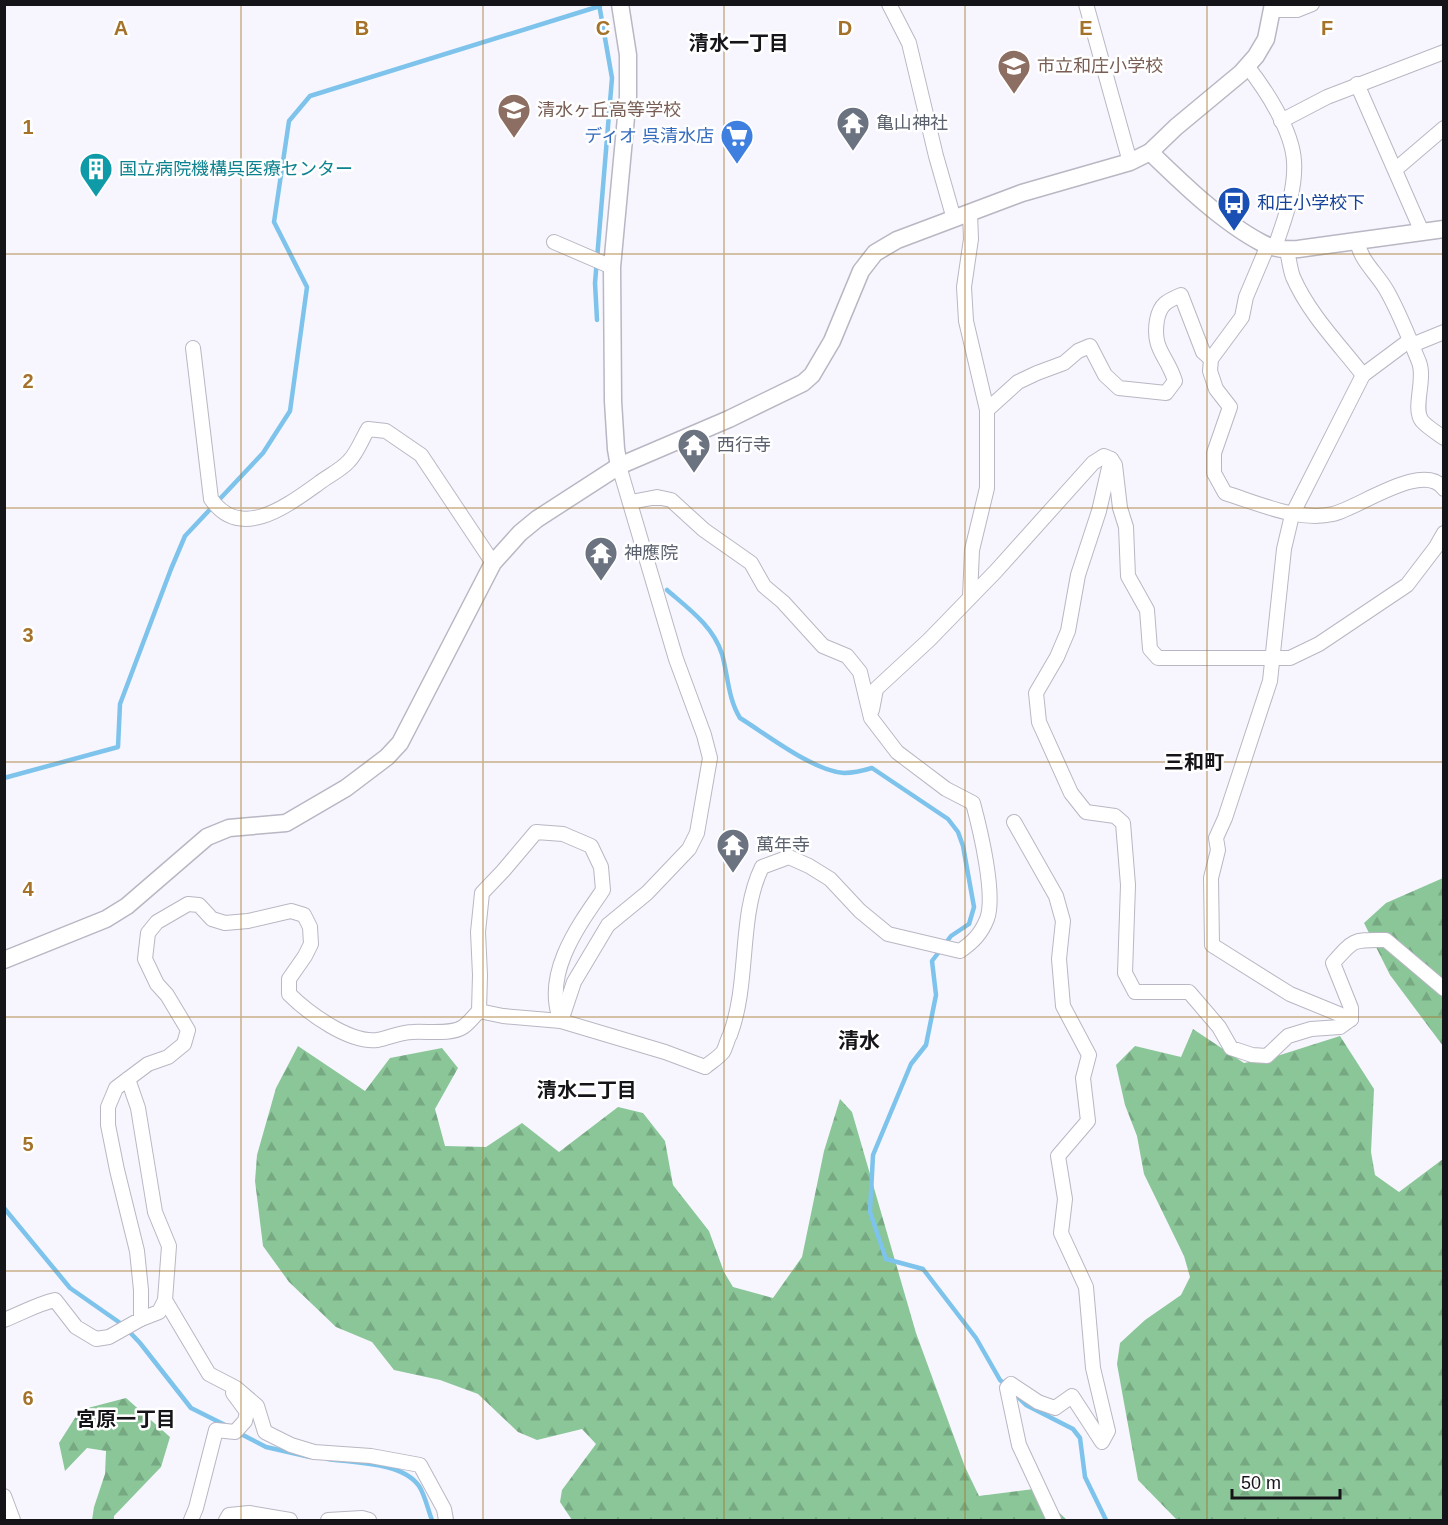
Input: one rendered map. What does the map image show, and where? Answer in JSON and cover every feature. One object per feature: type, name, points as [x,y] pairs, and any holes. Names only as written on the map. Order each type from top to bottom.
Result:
[{"type":"street","points":[[561,1021],[574,982],[608,925],[646,893],[689,849],[698,833],[710,758],[676,659],[619,465],[613,401],[612,267],[628,96],[628,56],[620,4]]},
{"type":"street","points":[[889,4],[909,43],[936,156],[954,219]]},
{"type":"street","points":[[1086,4],[1130,162]]},
{"type":"street","points":[[4,960],[113,915],[127,906],[207,837],[229,828],[286,823],[345,788],[387,757],[409,729],[493,563],[520,533],[537,519],[619,465],[729,419],[803,383],[812,375],[832,341],[858,277],[875,254],[897,240],[1022,193],[1130,162],[1150,152],[1256,56],[1266,39],[1272,8],[1297,10],[1311,4]]},
{"type":"street","points":[[1281,121],[1357,84],[1443,52]]},
{"type":"street","points":[[1247,66],[1262,85],[1281,121],[1293,150],[1294,164],[1290,197],[1276,247],[1246,297],[1242,317],[1211,359],[1210,371],[1216,390],[1230,407],[1214,453],[1214,473],[1225,493],[1292,514],[1333,514],[1416,478],[1434,480],[1443,489]]},
{"type":"street","points":[[1357,84],[1422,232]]},
{"type":"street","points":[[1396,169],[1443,128]]},
{"type":"street","points":[[1150,152],[1178,179],[1230,222],[1276,247],[1320,322],[1363,375]]},
{"type":"street","points":[[970,213],[971,240],[963,287],[966,321],[987,410],[987,488],[972,550],[970,597]]},
{"type":"street","points":[[1276,247],[1357,241],[1443,229]]},
{"type":"street","points":[[1357,241],[1359,251],[1385,288],[1411,342],[1421,374],[1418,413],[1423,422],[1443,438]]},
{"type":"street","points":[[554,242],[612,267]]},
{"type":"street","points":[[987,410],[1018,382],[1064,363],[1078,351],[1090,346],[1105,375],[1119,388],[1166,393],[1175,381],[1155,334],[1159,309],[1165,301],[1181,294],[1203,352],[1211,359]]},
{"type":"street","points":[[1351,1019],[1290,994],[1212,945],[1211,878],[1218,850],[1216,838],[1225,818],[1270,681],[1284,549],[1292,514],[1363,375],[1411,342],[1443,332]]},
{"type":"street","points":[[193,348],[211,499],[216,506],[231,517],[256,519],[286,507],[350,461],[368,429],[386,431],[421,455],[493,563]]},
{"type":"street","points":[[871,718],[876,689],[929,640],[996,572],[1093,463],[1104,456],[1111,459],[1115,465],[1120,508],[1126,527],[1128,576],[1148,610],[1150,649],[1158,658],[1290,658],[1319,644],[1407,585],[1440,550],[1443,533]]},
{"type":"street","points":[[1111,459],[1099,511],[1078,575],[1068,631],[1057,657],[1036,693],[1039,722],[1071,793],[1086,812],[1116,816],[1123,823],[1128,885],[1125,973],[1135,992],[1189,992],[1219,1027],[1231,1048],[1251,1055],[1267,1056],[1288,1036],[1311,1029],[1340,1027],[1351,1019]]},
{"type":"street","points":[[479,1011],[503,1016],[561,1021],[665,1052],[705,1067],[723,1052],[735,1021],[756,878],[762,867],[789,857],[830,879],[860,911],[888,934],[960,951],[977,939],[988,918],[989,902],[984,844],[973,803],[946,789],[897,752],[871,718],[860,672],[847,656],[823,646],[783,602],[764,586],[751,563],[704,530],[671,500],[657,497],[631,502]]},
{"type":"street","points":[[1014,822],[1056,896],[1063,921],[1059,959],[1063,1006],[1089,1055],[1083,1078],[1088,1121],[1058,1156],[1065,1199],[1061,1233],[1086,1287],[1093,1368],[1108,1431],[1102,1442],[1072,1396],[1055,1408],[1038,1402],[1011,1384],[1007,1388],[1019,1445],[1054,1521]]},
{"type":"street","points":[[141,1319],[137,1251],[108,1125],[108,1107],[116,1088],[147,1064],[168,1057],[184,1044],[188,1030],[167,995],[157,984],[145,959],[148,933],[157,922],[188,903],[199,905],[213,919],[225,923],[248,921],[291,911],[304,915],[310,927],[310,944],[305,956],[289,979],[289,994],[304,1008],[361,1040],[377,1040],[414,1031],[433,1033],[461,1029],[479,1011],[478,932],[482,893],[536,832],[563,834],[591,846],[601,867],[603,890],[578,926],[559,973],[554,992],[561,1021]]},
{"type":"street","points":[[1351,1019],[1351,1008],[1333,963],[1351,942],[1386,939],[1443,989]]},
{"type":"street","points":[[4,1320],[28,1311],[38,1304],[55,1300],[76,1327],[96,1339],[109,1337],[159,1312],[165,1300],[170,1246],[155,1212],[138,1108],[128,1079]]},
{"type":"street","points":[[165,1300],[209,1374],[236,1388],[257,1406],[265,1432],[291,1445],[314,1452],[371,1456],[420,1465],[444,1509],[446,1521]]},
{"type":"street","points":[[191,1521],[216,1430],[235,1432],[245,1421],[247,1412],[229,1386]]},
{"type":"street","points":[[4,1496],[13,1521]]},
{"type":"street","points":[[226,1521],[229,1515],[249,1513],[290,1521]]},
{"type":"street","points":[[328,1521],[362,1518],[369,1521]]},
{"type":"green space","points":[[1443,878],[1443,1046],[1390,975],[1364,923],[1386,903]]},
{"type":"green space","points":[[1193,1029],[1244,1063],[1277,1056],[1340,1036],[1374,1089],[1371,1152],[1375,1175],[1399,1192],[1443,1159],[1443,1520],[1177,1520],[1138,1480],[1117,1364],[1120,1343],[1145,1320],[1181,1295],[1190,1277],[1184,1256],[1144,1174],[1137,1136],[1125,1105],[1116,1065],[1135,1046],[1181,1057]]},
{"type":"green space","points":[[298,1046],[365,1091],[390,1058],[442,1048],[458,1068],[435,1109],[445,1146],[486,1147],[522,1123],[559,1152],[618,1107],[643,1113],[665,1141],[673,1185],[709,1231],[724,1272],[733,1287],[773,1298],[802,1257],[824,1151],[840,1099],[852,1112],[916,1333],[965,1467],[979,1496],[1034,1489],[1067,1520],[572,1520],[560,1502],[562,1490],[596,1444],[582,1429],[537,1440],[518,1432],[478,1394],[440,1380],[394,1370],[372,1342],[336,1327],[289,1282],[263,1246],[255,1181],[257,1155],[276,1088]]},
{"type":"green space","points":[[126,1398],[170,1437],[161,1467],[114,1516],[114,1520],[92,1520],[105,1474],[106,1451],[87,1448],[65,1471],[59,1443],[80,1410]]},
{"type":"waterway","points":[[597,320],[595,283],[612,78],[599,4]]},
{"type":"waterway","points":[[4,778],[118,747],[120,704],[185,536],[263,453],[290,411],[307,287],[274,222],[289,121],[310,96],[600,6]]},
{"type":"waterway","points":[[667,590],[692,611],[713,635],[722,654],[733,703],[740,718],[790,751],[818,766],[844,773],[872,768],[948,819],[958,832],[963,846],[974,907],[969,924],[951,936],[932,961],[936,995],[926,1045],[911,1064],[873,1155],[870,1212],[886,1259],[923,1269],[976,1338],[1000,1380],[1006,1385]]},
{"type":"waterway","points":[[4,1208],[70,1288],[123,1325],[140,1343],[191,1408],[227,1426]]},
{"type":"waterway","points":[[1014,1393],[1026,1405],[1073,1429],[1080,1438],[1085,1477],[1106,1520]]},
{"type":"waterway","points":[[237,1432],[266,1447],[310,1457]]},
{"type":"waterway","points":[[328,1459],[377,1465],[401,1472],[419,1486],[432,1520]]},
{"type":"place","name":"市立和庄小学校","points":[[1014,95]]},
{"type":"place","name":"清水ヶ丘高等学校","points":[[514,139]]},
{"type":"place","name":"亀山神社","points":[[853,152]]},
{"type":"place","name":"ディオ 呉清水店","points":[[737,165]]},
{"type":"place","name":"国立病院機構呉医療センター","points":[[96,198]]},
{"type":"place","name":"和庄小学校下","points":[[1234,232]]},
{"type":"place","name":"西行寺","points":[[694,474]]},
{"type":"place","name":"神應院","points":[[601,582]]},
{"type":"place","name":"萬年寺","points":[[733,874]]},
{"type":"district","name":"清水一丁目","points":[[739,43]]},
{"type":"district","name":"三和町","points":[[1194,762]]},
{"type":"district","name":"清水","points":[[859,1040]]},
{"type":"district","name":"清水二丁目","points":[[587,1090]]},
{"type":"district","name":"宮原一丁目","points":[[126,1419]]}]
